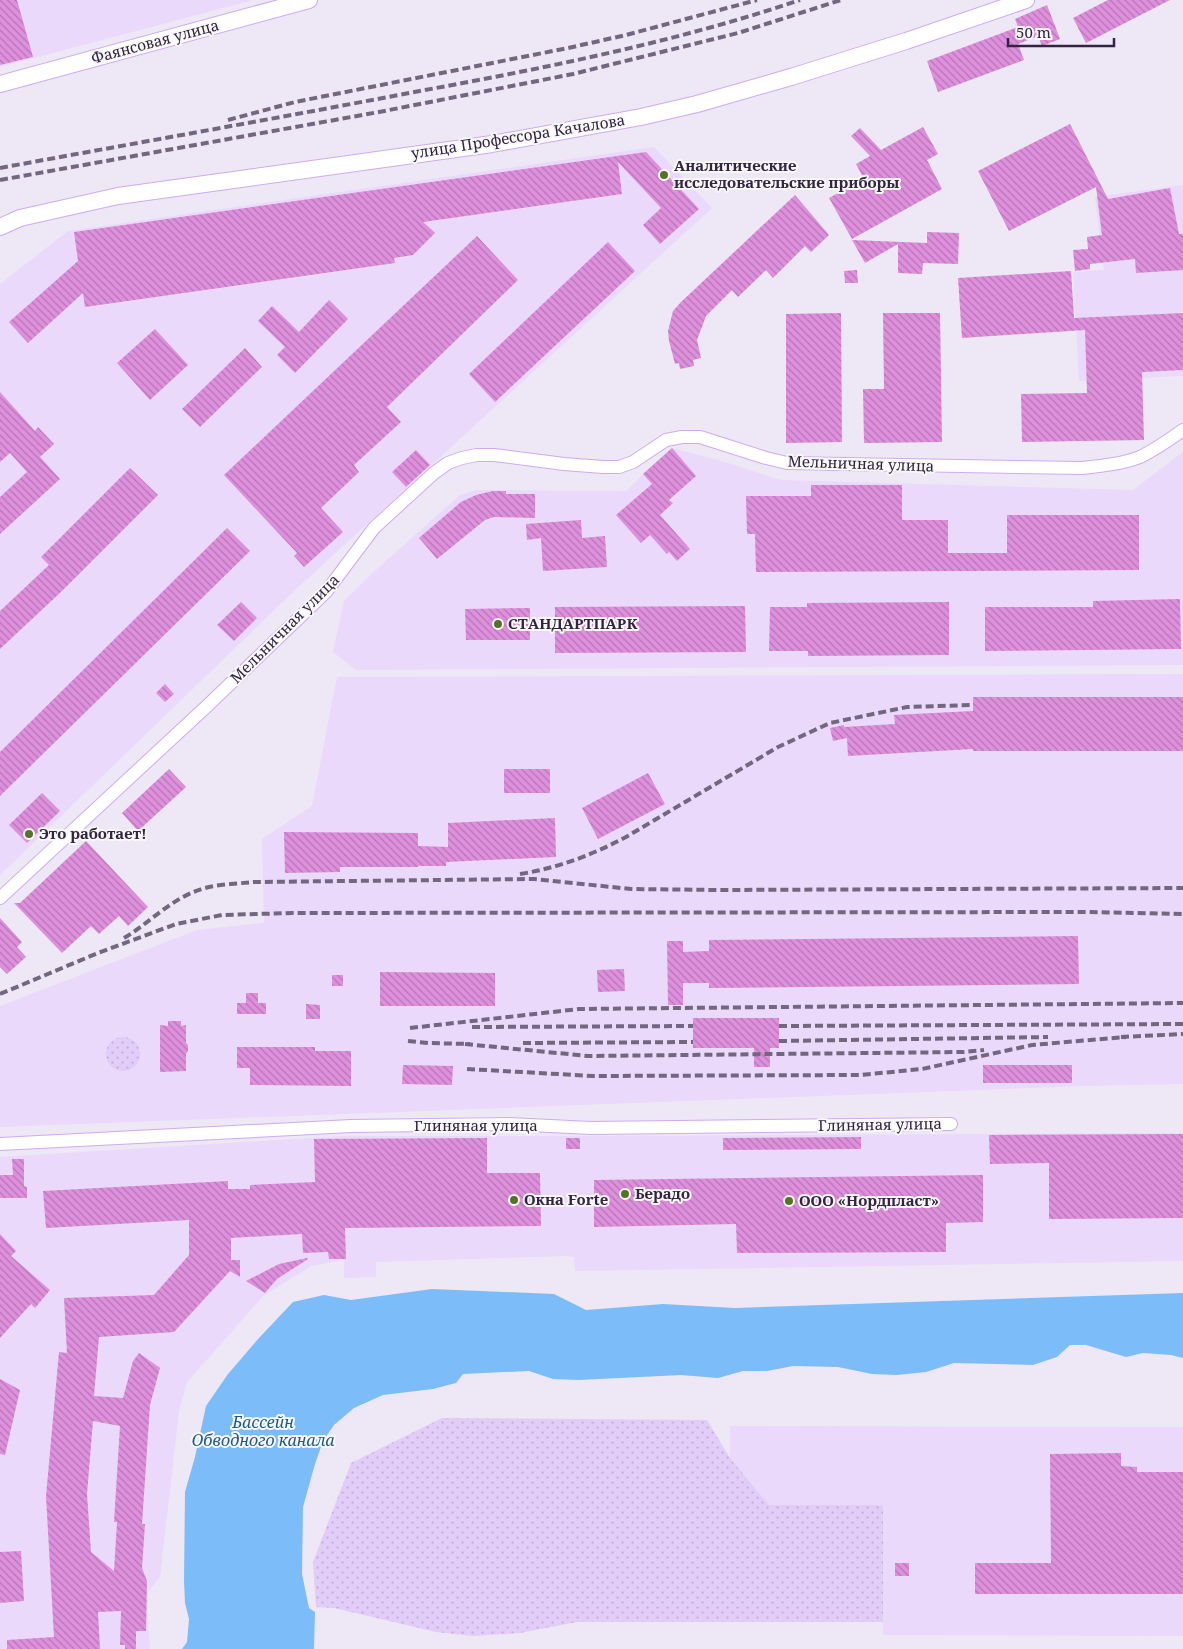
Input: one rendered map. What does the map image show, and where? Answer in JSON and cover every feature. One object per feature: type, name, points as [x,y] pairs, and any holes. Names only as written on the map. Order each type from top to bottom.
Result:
[{"type":"street","name":"Фаянсовая улица","points":[[0,84],[309,0]]},
{"type":"street","name":"улица Профессора Качалова","points":[[0,227],[20,218],[58,208],[118,196],[492,144],[641,117],[697,104],[792,77],[1026,0]]},
{"type":"street","name":"Мельничная улица","points":[[0,898],[207,706],[326,592],[374,528],[434,473],[448,463],[477,455],[494,455],[564,464],[603,467],[619,466],[633,462],[666,440],[700,437],[786,463],[1082,468],[1102,466],[1138,457],[1161,445],[1183,430]]},
{"type":"street","name":"Глиняная улица","points":[[0,1144],[351,1126],[509,1124],[591,1128],[952,1124]]},
{"type":"shaded area","points":[[0,0],[253,0],[0,67]]},
{"type":"shaded area","points":[[654,147],[712,208],[295,590],[0,875],[0,284],[68,231]]},
{"type":"shaded area","points":[[1183,185],[1183,376],[1079,381],[1073,272],[1104,270],[1095,197]]},
{"type":"shaded area","points":[[672,448],[725,462],[780,480],[1133,490],[1183,452],[1183,665],[356,670],[333,652],[344,601],[460,495],[476,490],[627,491]]},
{"type":"shaded area","points":[[1183,674],[1183,1084],[1082,1086],[0,1127],[0,1006],[197,930],[264,923],[262,839],[312,806],[337,677]]},
{"type":"shaded area","points":[[123,1037],[135,1042],[140,1054],[135,1066],[123,1071],[111,1066],[106,1054],[111,1042]]},
{"type":"shaded area","points":[[1183,1133],[1183,1261],[575,1271],[574,1257],[567,1256],[376,1262],[376,1277],[344,1278],[344,1260],[311,1266],[263,1296],[187,1382],[179,1411],[160,1577],[148,1592],[150,1649],[0,1649],[0,1157],[344,1136]]},
{"type":"shaded area","points":[[442,1418],[707,1420],[730,1458],[769,1505],[883,1505],[883,1622],[577,1622],[520,1633],[473,1636],[436,1632],[334,1608],[316,1607],[313,1562],[351,1463]]},
{"type":"shaded area","points":[[730,1426],[1183,1427],[1183,1636],[883,1635],[882,1505],[769,1505],[730,1458]]},
{"type":"water","name":"Бассейн Обводного канала","points":[[432,1289],[554,1294],[586,1310],[663,1304],[735,1308],[1183,1293],[1183,1358],[1143,1353],[1126,1357],[1086,1345],[1070,1345],[1057,1357],[1033,1365],[954,1363],[926,1372],[897,1375],[872,1374],[838,1367],[793,1366],[767,1371],[743,1371],[718,1378],[681,1375],[579,1380],[553,1379],[529,1371],[463,1374],[456,1383],[433,1389],[383,1395],[354,1408],[334,1425],[323,1441],[303,1507],[302,1574],[309,1608],[315,1612],[314,1649],[182,1649],[187,1642],[189,1619],[185,1603],[184,1581],[185,1492],[206,1406],[228,1374],[293,1302],[324,1295],[351,1300]]},
{"type":"building","points":[[0,0],[17,0],[33,57],[0,65]]},
{"type":"building","points":[[1108,0],[1170,0],[1086,43],[1073,18]]},
{"type":"building","points":[[1047,5],[1060,39],[1042,46],[1038,36],[1018,44],[1024,60],[938,92],[927,61],[1018,27],[1015,19]]},
{"type":"building","points":[[1070,124],[1108,199],[1170,188],[1179,234],[1183,234],[1183,270],[1136,273],[1135,259],[1090,264],[1090,269],[1075,271],[1073,250],[1088,249],[1087,237],[1102,235],[1096,187],[1009,231],[978,171]]},
{"type":"building","points":[[923,127],[938,154],[927,160],[942,189],[852,239],[829,198],[864,179],[856,164],[870,156],[851,136],[860,128],[881,150]]},
{"type":"building","points":[[646,152],[699,209],[660,244],[643,225],[661,208],[618,162],[622,194],[423,222],[435,233],[413,255],[394,258],[395,263],[85,307],[83,293],[28,343],[9,322],[78,261],[74,232]]},
{"type":"building","points":[[795,195],[829,235],[811,252],[805,246],[773,278],[766,270],[738,297],[732,290],[706,316],[697,340],[701,358],[693,360],[694,366],[680,369],[679,363],[675,364],[669,341],[668,331],[673,311]]},
{"type":"building","points":[[927,232],[959,233],[958,264],[923,263],[922,274],[898,273],[898,244],[865,263],[852,240],[927,243]]},
{"type":"building","points":[[477,236],[518,280],[387,407],[401,422],[354,465],[359,472],[321,508],[343,532],[304,567],[294,556],[297,553],[224,475]]},
{"type":"building","points":[[608,242],[635,271],[495,402],[469,374]]},
{"type":"building","points":[[857,270],[858,283],[845,283],[844,271]]},
{"type":"building","points":[[1071,271],[1074,318],[1183,313],[1183,370],[1142,372],[1144,440],[1022,442],[1021,394],[1087,393],[1085,330],[962,338],[958,278]]},
{"type":"building","points":[[329,300],[348,319],[295,373],[277,355],[285,347],[258,321],[272,306],[299,332]]},
{"type":"building","points":[[841,313],[842,442],[786,443],[786,314]]},
{"type":"building","points":[[883,313],[940,313],[942,442],[864,443],[863,389],[884,389]]},
{"type":"building","points":[[155,329],[188,365],[150,400],[117,363]]},
{"type":"building","points":[[245,348],[262,367],[200,427],[182,409]]},
{"type":"building","points":[[0,392],[35,431],[38,427],[54,444],[40,457],[60,479],[0,534],[0,497],[27,472],[10,453],[0,462]]},
{"type":"building","points":[[672,448],[696,476],[669,500],[673,503],[660,515],[690,549],[677,561],[669,552],[667,554],[650,535],[641,543],[616,515],[652,484],[643,474]]},
{"type":"building","points":[[416,450],[430,465],[406,487],[392,472]]},
{"type":"building","points":[[130,468],[158,495],[62,591],[0,649],[0,611],[49,565],[41,557]]},
{"type":"building","points":[[811,485],[902,485],[902,520],[948,520],[948,553],[1007,553],[1007,515],[1139,515],[1139,570],[756,572],[755,534],[747,534],[746,496],[811,496]]},
{"type":"building","points":[[493,491],[506,491],[506,494],[535,494],[535,518],[494,517],[485,520],[437,559],[419,538],[461,502],[476,495]]},
{"type":"building","points":[[581,520],[582,538],[605,536],[607,567],[543,571],[541,538],[527,540],[526,524]]},
{"type":"building","points":[[227,528],[250,551],[0,796],[0,752]]},
{"type":"building","points":[[1180,599],[1181,649],[985,651],[985,607],[1093,607],[1093,601]]},
{"type":"building","points":[[241,602],[257,618],[234,641],[217,625]]},
{"type":"building","points":[[949,602],[949,655],[808,656],[808,651],[769,651],[770,607],[807,607],[807,603]]},
{"type":"building","points":[[745,606],[746,652],[555,653],[555,607]]},
{"type":"building","name":"СТАНДАРТПАРК","points":[[530,608],[530,640],[466,640],[465,609]]},
{"type":"building","points":[[165,684],[174,694],[165,702],[156,693]]},
{"type":"building","points":[[973,697],[1183,697],[1183,751],[973,751],[973,749],[848,756],[847,738],[833,741],[830,728],[844,725],[844,727],[895,724],[894,715],[973,711]]},
{"type":"building","points":[[169,769],[186,787],[138,831],[122,813]]},
{"type":"building","points":[[504,769],[550,769],[550,793],[504,793]]},
{"type":"building","points":[[648,773],[665,804],[598,839],[582,808]]},
{"type":"building","points":[[42,793],[60,811],[27,843],[9,825]]},
{"type":"building","points":[[555,818],[556,857],[446,862],[446,866],[340,867],[340,872],[285,873],[284,832],[418,833],[418,846],[448,847],[448,823]]},
{"type":"building","points":[[86,841],[148,907],[128,926],[119,916],[99,934],[91,926],[62,953],[14,903],[20,903]]},
{"type":"building","points":[[0,918],[22,942],[17,947],[26,957],[7,974],[0,967]]},
{"type":"building","points":[[1078,936],[1079,984],[709,988],[709,983],[683,983],[683,1005],[668,1005],[667,941],[683,941],[683,952],[709,951],[709,940]]},
{"type":"building","points":[[624,969],[625,991],[598,992],[597,970]]},
{"type":"building","points":[[380,972],[495,973],[495,1006],[380,1006]]},
{"type":"building","points":[[332,975],[343,975],[343,986],[332,986]]},
{"type":"building","points":[[246,993],[258,993],[258,1003],[266,1003],[266,1014],[237,1014],[237,1003],[246,1003]]},
{"type":"building","points":[[306,1004],[320,1005],[320,1019],[306,1019]]},
{"type":"building","points":[[693,1018],[779,1018],[779,1048],[770,1048],[770,1067],[754,1067],[754,1048],[693,1048]]},
{"type":"building","points":[[168,1021],[181,1021],[181,1026],[186,1025],[188,1051],[186,1054],[186,1071],[160,1072],[160,1025],[168,1026]]},
{"type":"building","points":[[237,1047],[315,1047],[315,1051],[351,1051],[351,1086],[250,1085],[250,1068],[237,1068]]},
{"type":"building","points":[[403,1065],[453,1066],[452,1085],[402,1084]]},
{"type":"building","points":[[983,1065],[1072,1065],[1072,1083],[983,1083]]},
{"type":"building","points":[[1183,1134],[1183,1218],[1049,1219],[1049,1163],[990,1164],[989,1135]]},
{"type":"building","points":[[861,1137],[861,1149],[723,1150],[723,1138]]},
{"type":"building","points":[[487,1138],[487,1173],[540,1173],[541,1226],[345,1228],[346,1259],[329,1259],[328,1252],[303,1253],[302,1234],[231,1238],[231,1260],[240,1260],[240,1277],[230,1271],[174,1332],[99,1337],[94,1396],[123,1398],[133,1361],[139,1353],[160,1368],[150,1405],[142,1524],[145,1524],[142,1568],[147,1581],[146,1631],[136,1631],[136,1649],[125,1649],[125,1645],[120,1645],[121,1611],[98,1612],[100,1649],[7,1649],[7,1640],[54,1637],[46,1496],[59,1352],[67,1353],[64,1298],[154,1295],[189,1255],[189,1220],[46,1228],[43,1191],[228,1181],[228,1189],[250,1189],[250,1185],[315,1182],[314,1139]],"holes":[[[93,1421],[120,1426],[114,1522],[117,1522],[114,1571],[91,1552],[87,1494]]]},
{"type":"building","points":[[566,1138],[580,1138],[580,1149],[566,1149]]},
{"type":"building","points":[[12,1159],[24,1159],[24,1186],[27,1187],[27,1198],[0,1198],[0,1175],[13,1175]]},
{"type":"building","name":"ООО «Нордпласт»","points":[[983,1175],[983,1222],[946,1223],[946,1252],[737,1253],[736,1224],[594,1227],[594,1180]]},
{"type":"building","points":[[0,1234],[16,1251],[11,1256],[50,1290],[35,1308],[31,1304],[0,1338]]},
{"type":"building","points":[[307,1258],[277,1279],[265,1293],[246,1281],[279,1264]]},
{"type":"building","points":[[0,1379],[20,1390],[5,1455],[0,1454]]},
{"type":"building","points":[[1121,1453],[1121,1466],[1137,1467],[1137,1472],[1183,1472],[1183,1594],[975,1594],[975,1563],[1051,1563],[1050,1454]]},
{"type":"building","points":[[21,1551],[24,1601],[0,1603],[0,1552]]},
{"type":"building","points":[[895,1563],[909,1563],[909,1576],[895,1576]]},
{"type":"railway","points":[[228,120],[295,102],[626,35],[757,0]]},
{"type":"railway","points":[[0,168],[358,103],[606,54],[704,29],[800,0]]},
{"type":"railway","points":[[0,180],[379,112],[573,74],[738,33],[841,0]]},
{"type":"railway","points":[[520,874],[561,864],[613,844],[778,747],[830,723],[907,707],[972,705]]},
{"type":"railway","points":[[124,938],[186,895],[217,886],[254,882],[534,879],[631,889],[719,890],[1183,888]]},
{"type":"railway","points":[[0,994],[98,953],[176,924],[222,915],[292,913],[1084,912],[1183,914]]},
{"type":"railway","points":[[410,1028],[579,1009],[1183,1003]]},
{"type":"railway","points":[[779,1026],[1183,1024]]},
{"type":"railway","points":[[472,1027],[693,1026]]},
{"type":"railway","points":[[1121,1037],[1183,1034]]},
{"type":"railway","points":[[779,1041],[1048,1037]]},
{"type":"railway","points":[[467,1069],[593,1076],[860,1075],[922,1069],[1032,1045],[1126,1037]]},
{"type":"railway","points":[[408,1041],[470,1044]]},
{"type":"railway","points":[[523,1043],[693,1042]]},
{"type":"railway","points":[[465,1044],[588,1056],[964,1052],[984,1050]]},
{"type":"place","name":"Аналитические исследовательские приборы","points":[[664,175]]},
{"type":"place","name":"СТАНДАРТПАРК","points":[[498,624]]},
{"type":"place","name":"Это работает!","points":[[29,834]]},
{"type":"place","name":"Берадо","points":[[625,1194]]},
{"type":"place","name":"Окна Forte","points":[[514,1200]]},
{"type":"place","name":"ООО «Нордпласт»","points":[[789,1201]]}]
